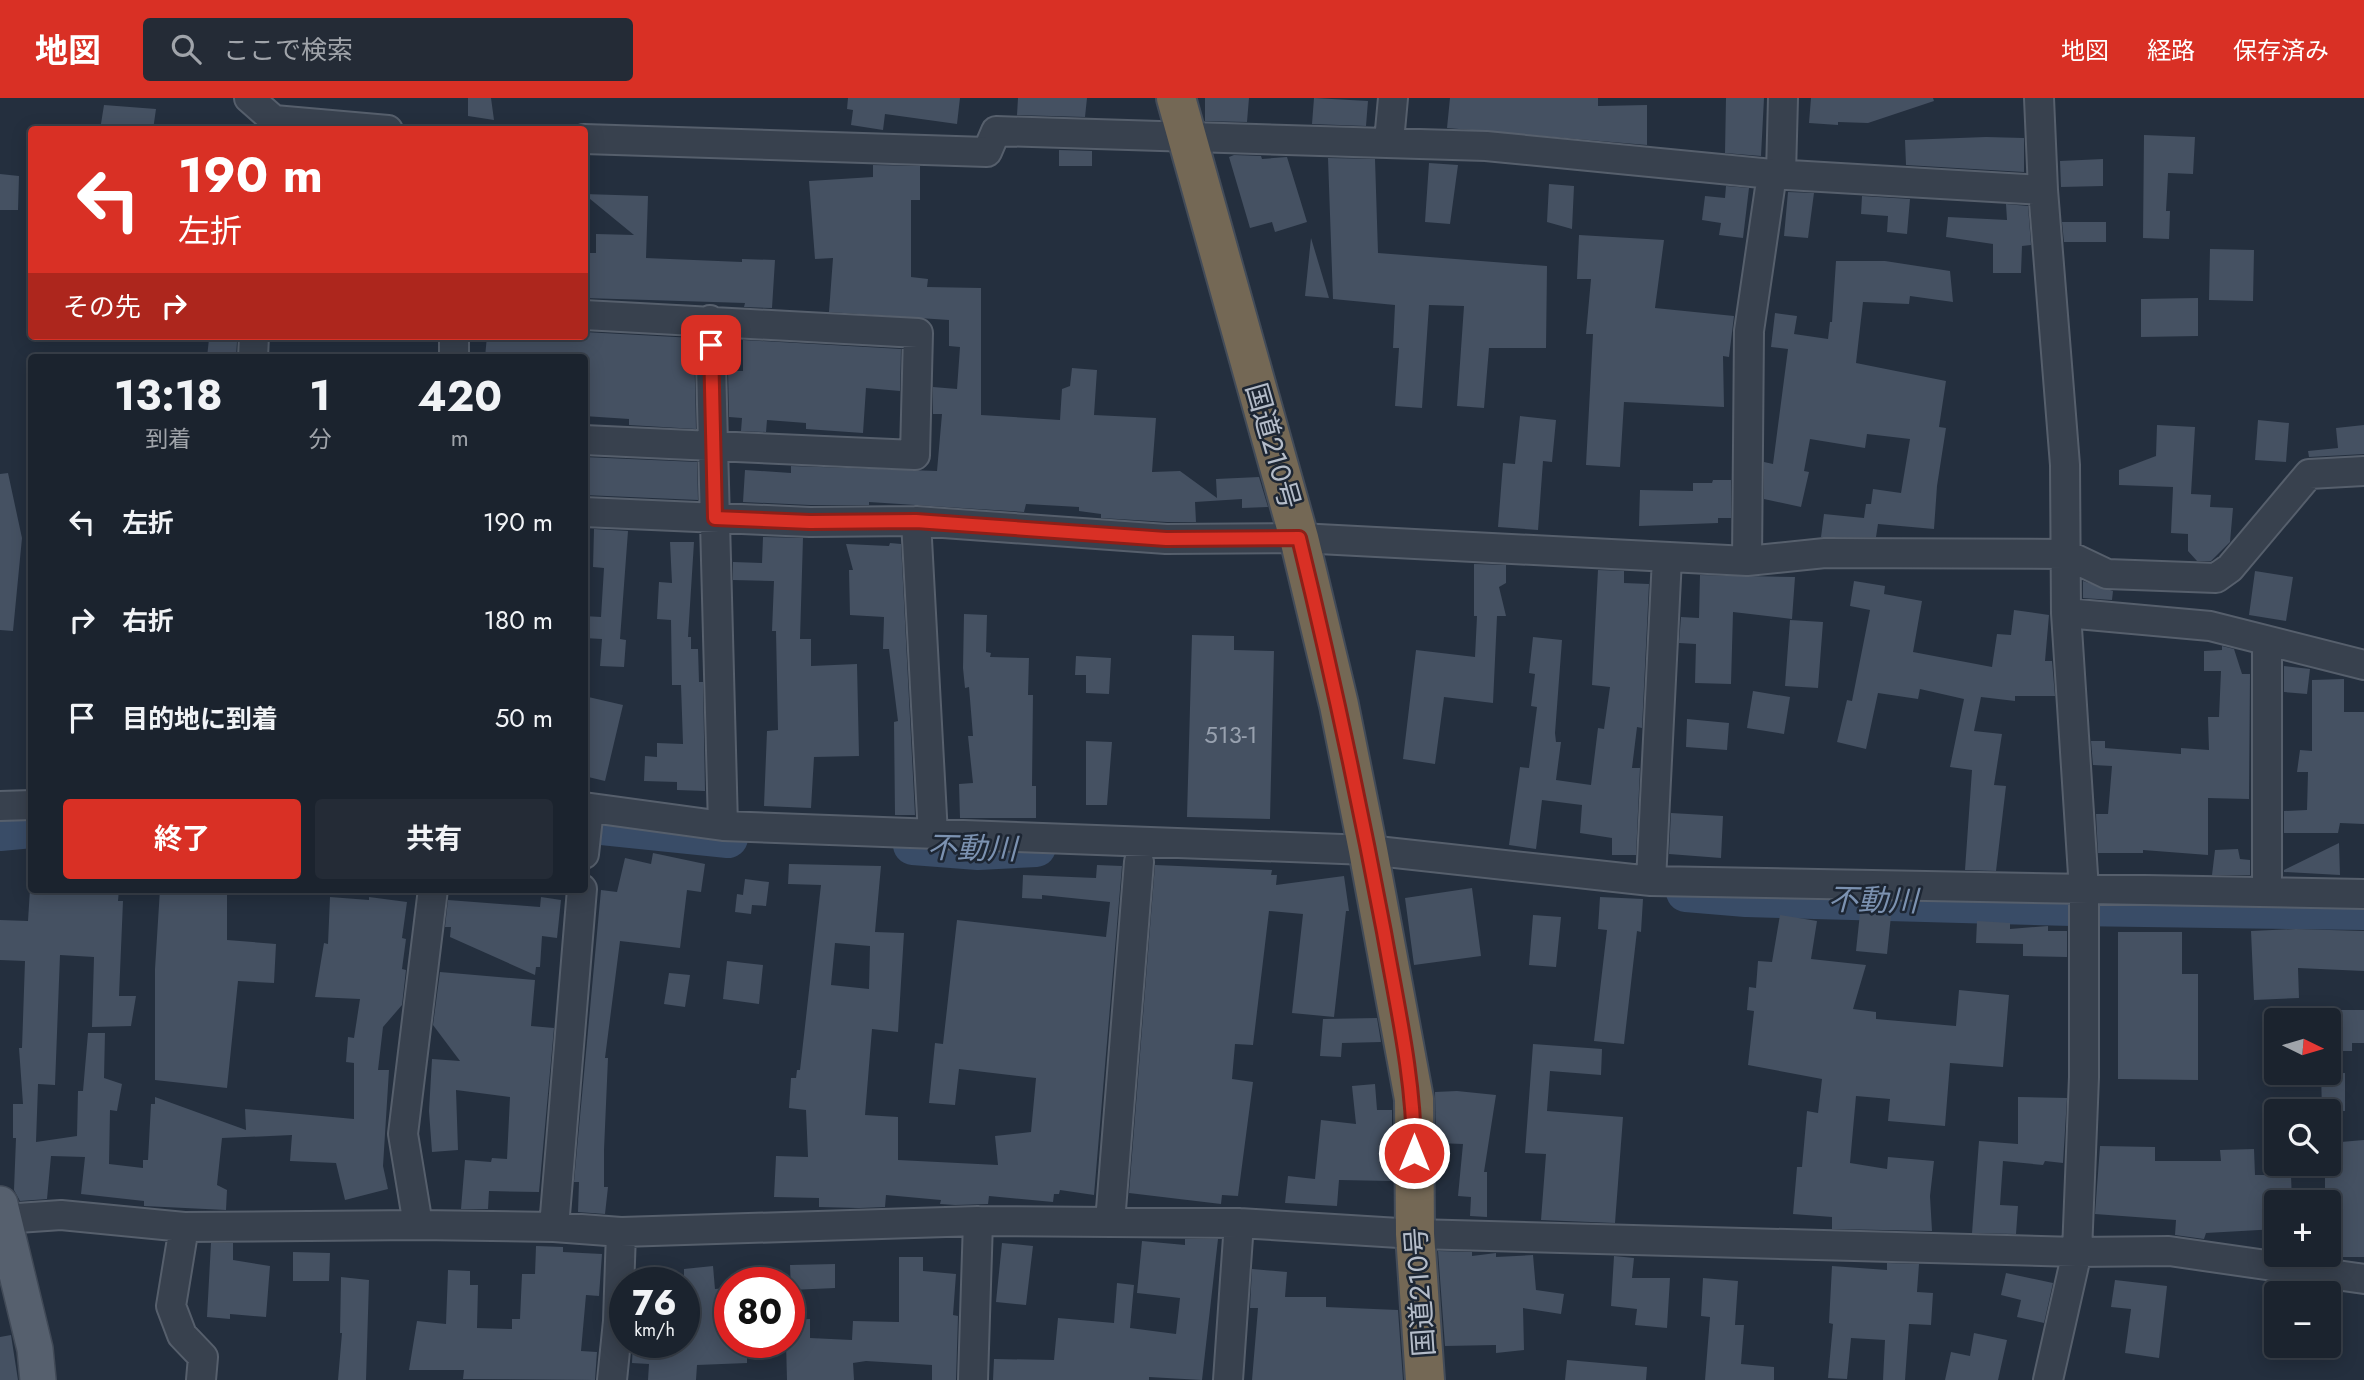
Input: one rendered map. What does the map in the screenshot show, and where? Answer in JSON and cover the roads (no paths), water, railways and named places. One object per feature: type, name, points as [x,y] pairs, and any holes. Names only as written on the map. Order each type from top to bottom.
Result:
[{"type":"highway","name":"国道210号","points":[[1176,98],[1299,538],[1339,705],[1368,849],[1414,1098],[1415,1234],[1425,1380]]},
{"type":"main road","points":[[2,1211],[36,1349],[38,1380]]},
{"type":"street","points":[[249,98],[274,125],[297,126]]},
{"type":"street","points":[[1389,141],[1393,98]]},
{"type":"street","points":[[1747,561],[1749,331],[1777,174],[1783,98]]},
{"type":"street","points":[[2039,98],[2043,190],[2065,465],[2066,613],[2084,899],[2084,1077],[2077,1252],[2048,1380]]},
{"type":"street","points":[[588,139],[987,152],[996,131],[1389,141],[1486,146],[1777,174],[2043,190]]},
{"type":"street","points":[[588,315],[918,333],[915,455],[588,440]]},
{"type":"street","points":[[710,320],[723,826]]},
{"type":"street","points":[[588,512],[810,522],[916,521],[1166,539],[1299,538],[1747,561],[1825,553],[2064,554],[2107,574],[2216,578],[2230,568],[2309,474],[2364,471]]},
{"type":"street","points":[[916,521],[933,835]]},
{"type":"street","points":[[1651,881],[1667,558]]},
{"type":"street","points":[[2066,613],[2210,626],[2364,665]]},
{"type":"street","points":[[2267,642],[2267,892]]},
{"type":"street","points":[[0,806],[28,805]]},
{"type":"street","points":[[588,808],[723,826],[1368,849],[1651,881],[2084,899],[2267,892],[2364,894]]},
{"type":"street","points":[[1110,1222],[1139,862]]},
{"type":"street","points":[[418,1225],[403,1133],[433,893]]},
{"type":"street","points":[[554,1227],[582,893]]},
{"type":"street","points":[[2,1211],[184,1227],[418,1225],[554,1227],[621,1232],[978,1221],[1239,1223],[1415,1234],[2077,1252],[2169,1251],[2364,1279]]},
{"type":"street","points":[[973,1380],[978,1221]]},
{"type":"street","points":[[1228,1380],[1239,1223]]},
{"type":"street","points":[[184,1227],[171,1306],[182,1335],[203,1357],[201,1380]]},
{"type":"street","points":[[612,1380],[618,1321],[621,1232]]},
{"type":"waterway","name":"不動川","points":[[602,825],[728,838]]},
{"type":"waterway","name":"不動川","points":[[0,831],[28,828]]},
{"type":"waterway","name":"不動川","points":[[913,845],[978,850],[1036,847]]},
{"type":"waterway","name":"不動川","points":[[1686,892],[1746,897],[2072,906],[2364,910]]}]
